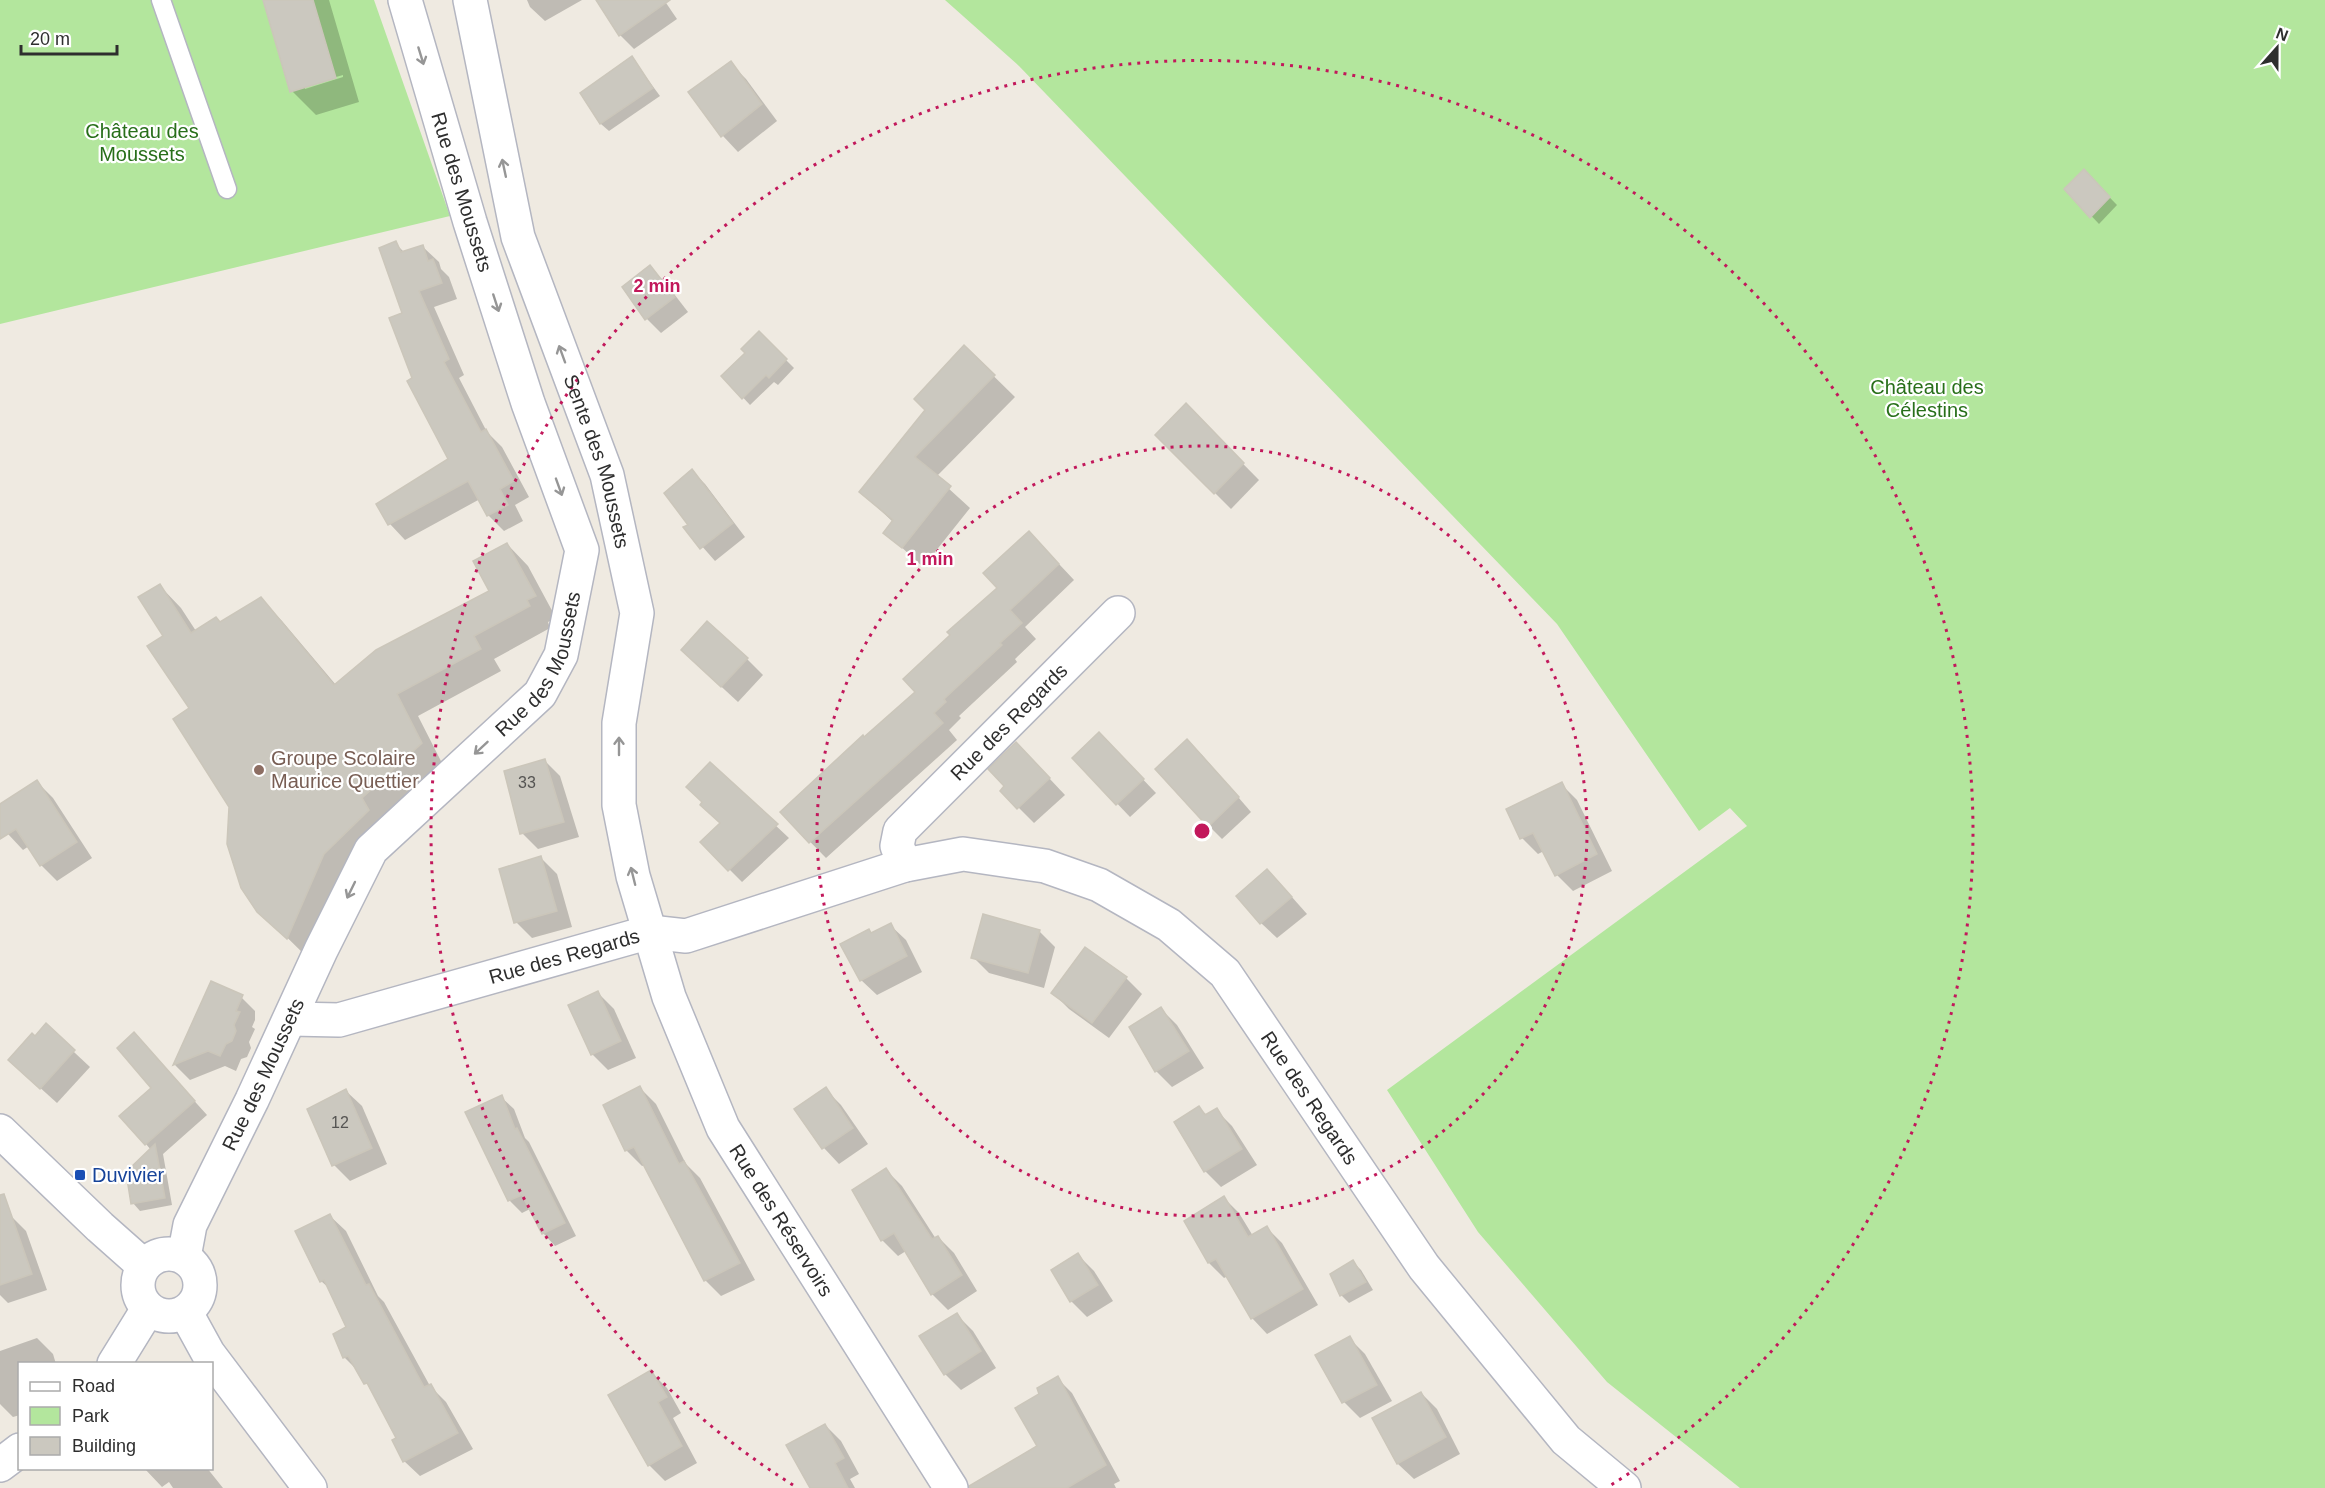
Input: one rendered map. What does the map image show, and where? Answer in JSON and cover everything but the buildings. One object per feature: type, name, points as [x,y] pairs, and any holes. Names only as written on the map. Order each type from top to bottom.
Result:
[{"type":"street","name":"Rue des Moussets","points":[[184,1257],[190,1225],[291,1019],[321,950],[370,850],[540,694],[561,655],[582,550],[528,404],[470,222],[405,0]]},
{"type":"street","name":"Sente des Moussets","points":[[470,0],[518,237],[607,475],[637,613],[619,723],[619,805],[633,876],[650,932]]},
{"type":"street","name":"Rue des Regards","points":[[905,865],[897,846],[900,831],[1118,613]]},
{"type":"street","name":"Rue des Regards","points":[[291,1019],[339,1020],[650,932],[686,936],[905,865],[963,854],[1045,866],[1099,885],[1169,925],[1225,972],[1424,1267],[1566,1440],[1623,1488]]},
{"type":"street","name":"Rue des Réservoirs","points":[[650,932],[669,997],[723,1128],[951,1488]]},
{"type":"street","points":[[0,1131],[144,1266]]},
{"type":"street","points":[[173,1254],[184,1257],[194,1266],[200,1278],[201,1291],[196,1304],[186,1313],[173,1317],[160,1316],[148,1309],[141,1300],[138,1288],[139,1276],[144,1266],[152,1259],[173,1254]]},
{"type":"street","points":[[115,1362],[148,1309]]},
{"type":"street","points":[[186,1313],[208,1353],[310,1488]]},
{"type":"street","points":[[0,1465],[18,1452]]},
{"type":"lane","points":[[161,0],[227,189]]},
{"type":"green space","name":"Château des Moussets","points":[[0,0],[374,0],[450,216],[0,324]]},
{"type":"green space","name":"Château des Célestins","points":[[945,0],[2325,0],[2325,1488],[1740,1488],[1607,1382],[1478,1232],[1387,1090],[1747,826],[1730,808],[1699,831],[1557,624],[1019,66]]},
{"type":"place","name":"Groupe Scolaire Maurice Quettier","points":[[259,770]]},
{"type":"place","name":"Duvivier","points":[[80,1175]]}]
